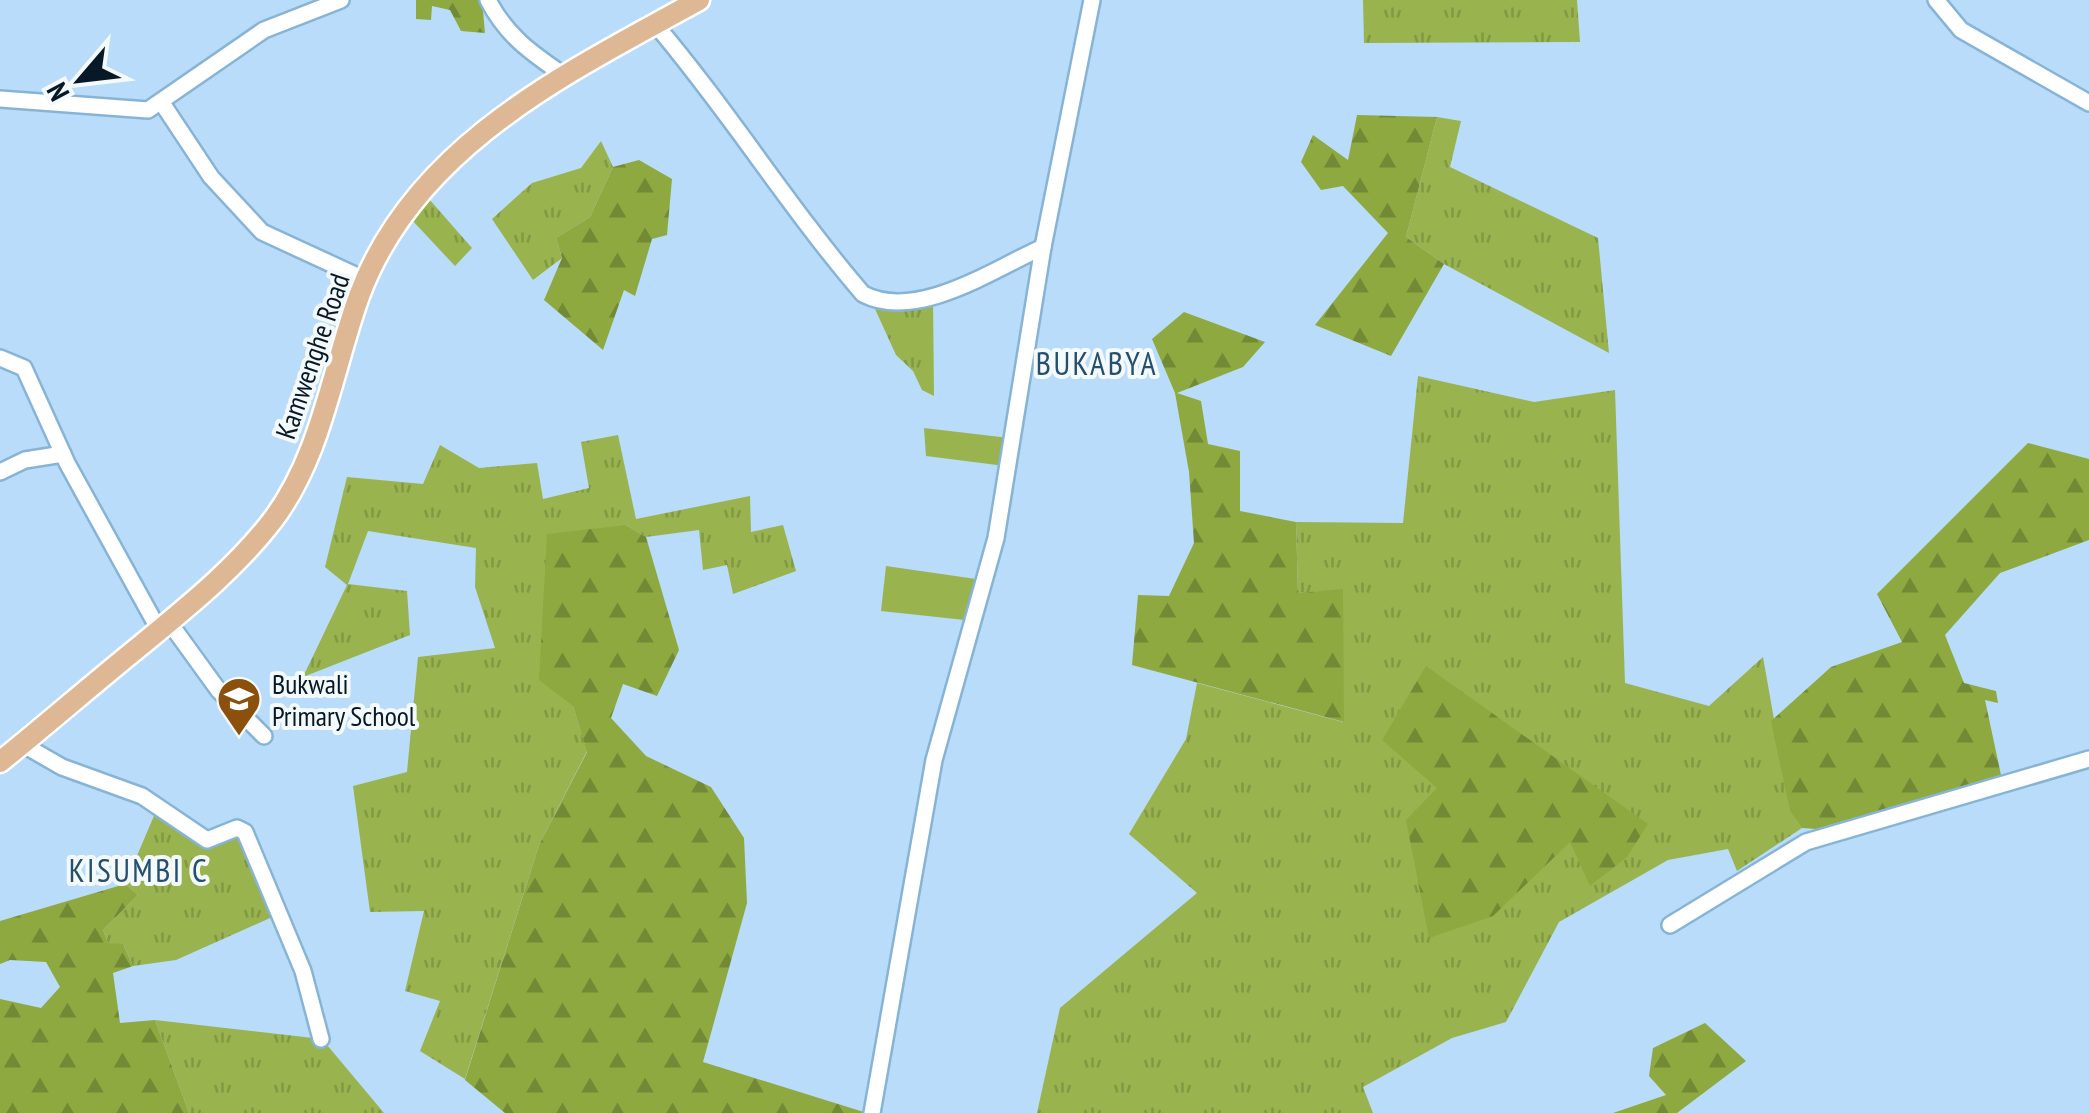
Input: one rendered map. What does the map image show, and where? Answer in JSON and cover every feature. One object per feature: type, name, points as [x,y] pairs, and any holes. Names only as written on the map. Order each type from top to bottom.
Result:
[{"type":"main road","name":"Kamwenghe Road","points":[[0,762],[164,626],[235,563],[273,520],[298,479],[366,280],[393,230],[469,142],[562,74],[699,0]]},
{"type":"street","points":[[0,99],[136,111],[162,103],[228,51],[306,6],[341,0]]},
{"type":"street","points":[[488,0],[501,26],[562,74]]},
{"type":"street","points":[[872,1113],[934,760],[996,538],[1043,246],[1092,0]]},
{"type":"street","points":[[1936,0],[1960,30],[2089,102]]},
{"type":"street","points":[[655,24],[708,86],[758,162],[863,294],[886,302],[917,300],[1043,246]]},
{"type":"street","points":[[162,103],[210,177],[262,232],[366,280]]},
{"type":"street","points":[[0,358],[24,368],[63,454],[164,626],[264,736]]},
{"type":"street","points":[[0,472],[25,460],[63,454]]},
{"type":"street","points":[[22,744],[62,767],[142,796],[206,840],[241,828],[278,905],[321,1038]]},
{"type":"street","points":[[1670,925],[1806,842],[2089,759]]},
{"type":"green space","points":[[416,0],[482,0],[485,33],[461,31],[450,10],[432,6],[431,20],[416,19]]},
{"type":"green space","points":[[1363,0],[1577,0],[1580,42],[1364,43]]},
{"type":"green space","points":[[1357,115],[1437,117],[1406,237],[1444,264],[1391,356],[1315,325],[1388,233],[1343,186],[1321,190],[1301,162],[1313,135],[1348,160]]},
{"type":"green space","points":[[1437,117],[1461,121],[1450,167],[1598,238],[1609,353],[1444,264],[1406,237]]},
{"type":"green space","points":[[601,141],[613,167],[590,217],[556,238],[562,258],[533,280],[492,219],[532,183],[581,168]]},
{"type":"green space","points":[[639,160],[672,179],[667,235],[652,239],[635,296],[624,290],[603,350],[544,300],[562,258],[556,238],[590,217],[613,167]]},
{"type":"green space","points":[[429,199],[472,248],[455,266],[411,219]]},
{"type":"green space","points":[[870,298],[933,301],[934,396],[922,390],[913,371],[896,355]]},
{"type":"green space","points":[[1184,312],[1265,342],[1243,367],[1177,393],[1201,401],[1208,444],[1240,451],[1240,511],[1296,522],[1298,593],[1343,589],[1344,722],[1132,665],[1138,595],[1169,596],[1194,543],[1189,472],[1175,393],[1152,339]]},
{"type":"green space","points":[[1418,376],[1534,402],[1615,390],[1625,683],[1709,706],[1763,657],[1790,810],[1802,828],[1737,871],[1728,849],[1668,860],[1559,922],[1506,1022],[1452,1038],[1363,1087],[1373,1113],[1037,1113],[1060,1008],[1197,893],[1129,834],[1186,739],[1197,683],[1343,722],[1343,590],[1298,593],[1296,522],[1403,523]]},
{"type":"green space","points":[[924,428],[1009,438],[1005,466],[926,456]]},
{"type":"green space","points":[[618,435],[636,519],[750,496],[751,532],[783,525],[796,571],[733,594],[727,565],[703,570],[699,530],[646,537],[626,525],[573,706],[587,751],[539,845],[465,1079],[420,1051],[440,1001],[405,991],[424,911],[370,912],[353,786],[407,772],[418,657],[495,648],[475,587],[476,548],[368,531],[348,584],[407,591],[410,635],[303,677],[347,585],[325,567],[347,477],[423,484],[440,445],[479,468],[537,463],[543,499],[589,488],[581,442]]},
{"type":"green space","points":[[2028,443],[2089,459],[2089,540],[2000,573],[1945,635],[1964,683],[1996,691],[1998,703],[1985,700],[2001,775],[1816,829],[1802,828],[1790,811],[1771,721],[1831,667],[1902,642],[1877,594]]},
{"type":"green space","points":[[626,525],[646,537],[679,650],[657,696],[623,684],[611,718],[646,756],[711,787],[744,838],[747,903],[703,1062],[867,1113],[505,1113],[465,1080],[539,845],[587,752],[573,706],[539,680],[547,534]]},
{"type":"green space","points":[[886,566],[976,579],[965,620],[881,611]]},
{"type":"green space","points":[[1426,666],[1648,824],[1627,857],[1590,886],[1570,842],[1493,916],[1429,938],[1406,820],[1437,788],[1382,740]]},
{"type":"green space","points":[[159,804],[211,841],[239,831],[279,914],[176,960],[133,966],[124,946],[108,943],[103,930],[138,895],[125,884]]},
{"type":"green space","points":[[125,884],[138,895],[103,930],[108,943],[123,944],[133,966],[113,973],[120,1023],[155,1020],[189,1113],[0,1113],[0,999],[41,1008],[60,987],[46,962],[10,960],[0,964],[0,921]]},
{"type":"green space","points":[[155,1020],[322,1039],[384,1113],[189,1113]]},
{"type":"green space","points":[[1705,1023],[1746,1061],[1677,1113],[1613,1113],[1666,1095],[1649,1076],[1653,1048]]},
{"type":"place","name":"Bukwali Primary School","points":[[239,737]]},
{"type":"district","name":"BUKABYA","points":[[1097,363]]},
{"type":"district","name":"KISUMBI C","points":[[139,870]]}]
